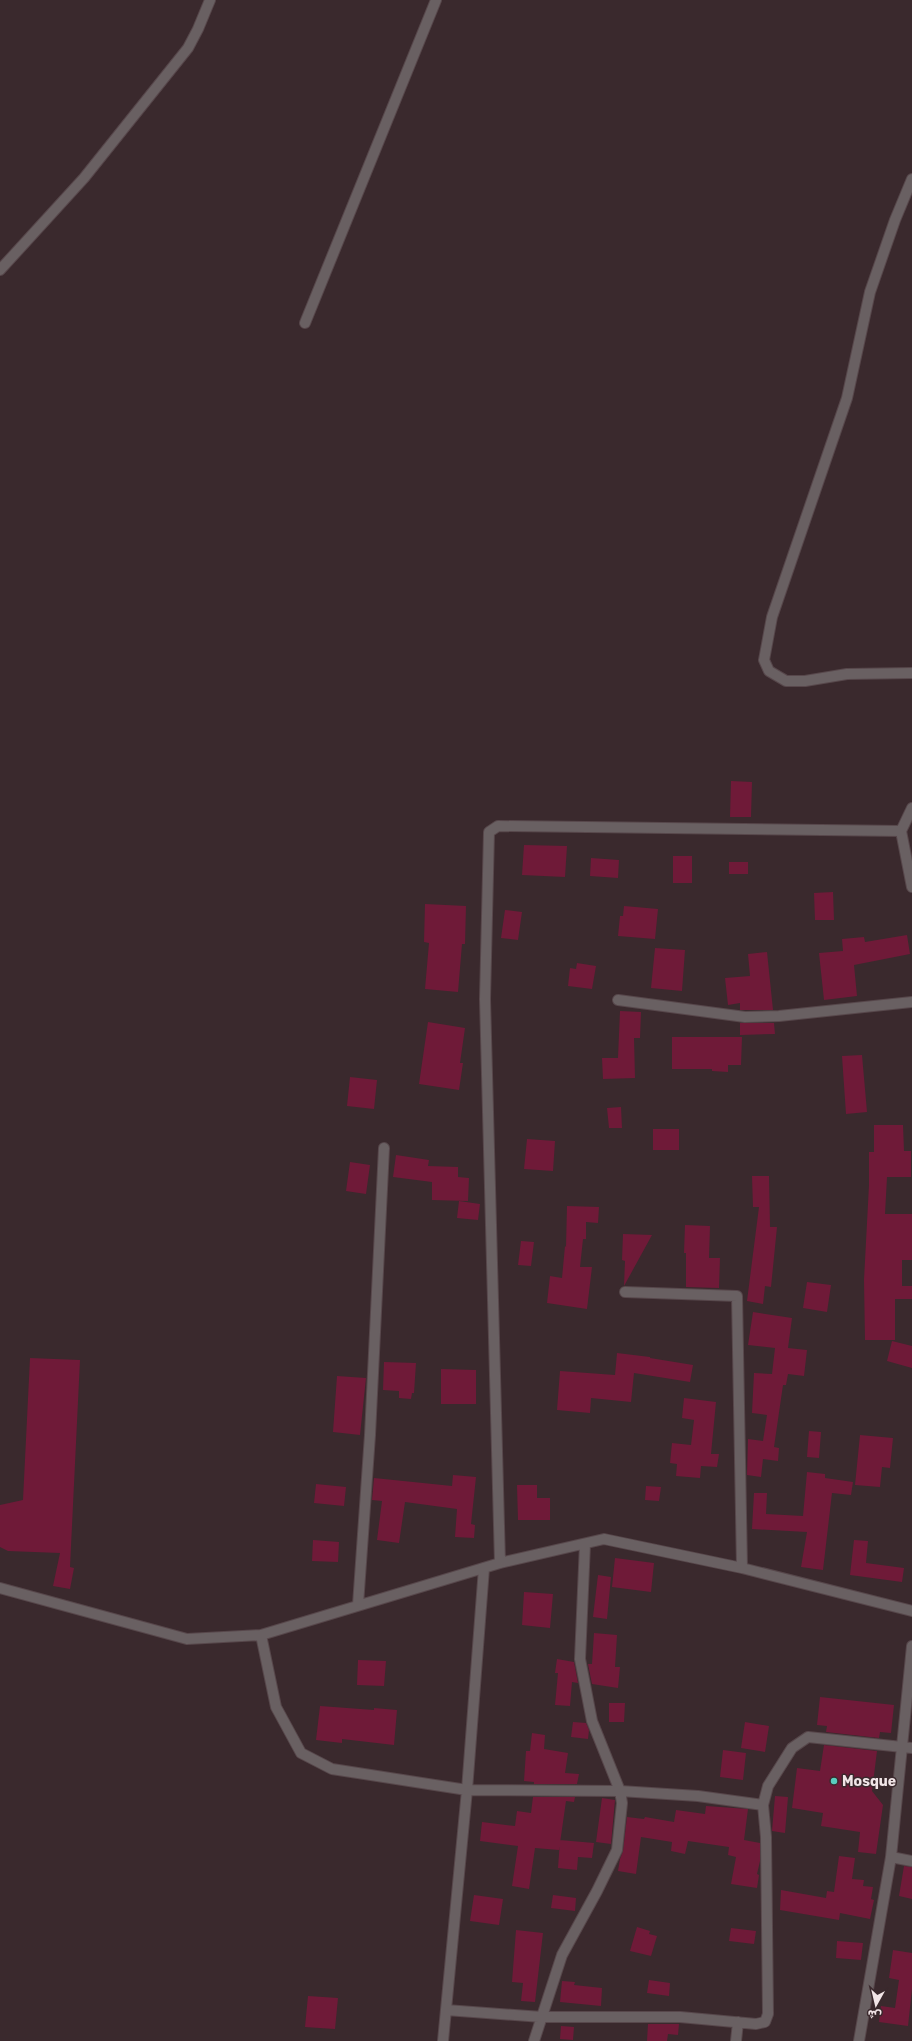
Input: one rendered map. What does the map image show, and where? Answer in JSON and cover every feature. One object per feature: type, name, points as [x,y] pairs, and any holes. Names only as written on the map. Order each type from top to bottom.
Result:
[{"type":"street","points":[[0,270],[84,178],[188,48],[210,0]]},
{"type":"street","points":[[305,323],[436,0]]},
{"type":"street","points":[[912,179],[895,220],[870,292],[847,398],[772,617],[764,660],[769,671],[786,681],[805,681],[847,674],[912,673]]},
{"type":"street","points":[[912,808],[901,830],[912,887]]},
{"type":"street","points":[[500,1563],[486,999],[489,832],[498,826],[901,830]]},
{"type":"street","points":[[618,1000],[745,1017],[778,1016],[912,1002]]},
{"type":"street","points":[[358,1606],[370,1435],[384,1148]]},
{"type":"street","points":[[625,1292],[737,1296],[742,1568]]},
{"type":"street","points":[[0,1588],[187,1639],[261,1635],[500,1563],[604,1539],[742,1568],[912,1611]]},
{"type":"street","points":[[534,2041],[562,1954],[597,1891],[617,1850],[622,1803],[620,1791],[592,1721],[580,1660],[585,1544]]},
{"type":"street","points":[[443,2041],[467,1790],[484,1568]]},
{"type":"street","points":[[261,1635],[276,1707],[301,1753],[332,1769],[467,1790],[620,1791],[698,1796],[763,1805]]},
{"type":"street","points":[[859,2041],[891,1857],[912,1646]]},
{"type":"street","points":[[446,2010],[542,2016],[680,2016],[756,2024],[765,2022],[768,2014],[766,1837],[763,1805],[768,1786],[792,1748],[808,1737],[912,1748]]},
{"type":"street","points":[[891,1857],[912,1861]]},
{"type":"street","points":[[736,2041],[738,2022]]},
{"type":"building","points":[[731,781],[752,782],[751,817],[730,817]]},
{"type":"building","points":[[524,845],[567,846],[565,877],[522,875]]},
{"type":"building","points":[[673,856],[692,856],[692,883],[673,883]]},
{"type":"building","points":[[591,858],[619,860],[618,878],[590,876]]},
{"type":"building","points":[[729,862],[748,862],[748,874],[729,874]]},
{"type":"building","points":[[833,892],[834,920],[815,920],[814,893]]},
{"type":"building","points":[[425,904],[466,906],[465,944],[462,944],[458,992],[425,989],[429,943],[424,942]]},
{"type":"building","points":[[624,906],[658,909],[655,939],[618,936],[620,916],[623,916]]},
{"type":"building","points":[[505,910],[522,912],[518,940],[501,938]]},
{"type":"building","points":[[907,935],[910,954],[854,965],[857,996],[824,1000],[819,953],[843,951],[842,939],[864,937],[865,942]]},
{"type":"building","points":[[655,948],[685,950],[682,991],[651,988]]},
{"type":"building","points":[[767,952],[773,1010],[740,1010],[740,1003],[728,1005],[725,978],[750,976],[748,954]]},
{"type":"building","points":[[577,963],[596,966],[592,989],[568,986],[570,968],[576,969]]},
{"type":"building","points":[[620,1011],[641,1012],[640,1038],[634,1038],[635,1078],[603,1079],[602,1058],[618,1058]]},
{"type":"building","points":[[428,1022],[465,1028],[460,1063],[463,1063],[459,1090],[419,1084]]},
{"type":"building","points":[[740,1023],[774,1023],[775,1034],[740,1035]]},
{"type":"building","points":[[672,1037],[742,1037],[741,1065],[728,1065],[728,1072],[712,1071],[712,1069],[672,1069]]},
{"type":"building","points":[[862,1055],[867,1112],[846,1114],[842,1056]]},
{"type":"building","points":[[350,1077],[377,1080],[374,1109],[347,1106]]},
{"type":"building","points":[[621,1107],[622,1128],[609,1128],[607,1108]]},
{"type":"building","points":[[874,1125],[903,1125],[904,1151],[911,1151],[911,1177],[887,1177],[885,1214],[912,1214],[912,1260],[902,1260],[902,1286],[912,1286],[912,1299],[895,1299],[895,1340],[865,1340],[864,1280],[869,1185],[869,1152],[874,1152]]},
{"type":"building","points":[[653,1129],[679,1129],[679,1150],[653,1150]]},
{"type":"building","points":[[527,1139],[555,1141],[553,1171],[524,1169]]},
{"type":"building","points":[[396,1155],[429,1160],[428,1166],[458,1167],[458,1177],[469,1178],[468,1201],[432,1200],[432,1182],[393,1177]]},
{"type":"building","points":[[350,1162],[370,1165],[366,1194],[346,1191]]},
{"type":"building","points":[[752,1176],[769,1176],[770,1227],[777,1227],[771,1287],[765,1286],[763,1304],[747,1301],[759,1207],[753,1207]]},
{"type":"building","points":[[459,1201],[480,1204],[478,1220],[457,1218]]},
{"type":"building","points":[[567,1206],[599,1207],[598,1223],[586,1222],[586,1239],[583,1239],[580,1267],[592,1267],[587,1309],[547,1303],[550,1276],[562,1278],[565,1246],[566,1247]]},
{"type":"building","points":[[685,1225],[710,1226],[709,1258],[720,1258],[719,1288],[686,1287],[686,1253],[684,1253]]},
{"type":"building","points":[[623,1234],[652,1235],[624,1286],[625,1261],[622,1260]]},
{"type":"building","points":[[521,1241],[534,1242],[531,1266],[518,1265]]},
{"type":"building","points":[[807,1282],[831,1285],[827,1312],[803,1308]]},
{"type":"building","points":[[753,1312],[792,1318],[788,1348],[807,1350],[804,1376],[788,1374],[786,1385],[783,1385],[774,1447],[779,1448],[778,1461],[763,1459],[761,1477],[747,1475],[748,1439],[763,1441],[767,1415],[752,1413],[754,1373],[772,1374],[775,1348],[748,1345]]},
{"type":"building","points":[[892,1341],[912,1346],[912,1368],[887,1361]]},
{"type":"building","points":[[617,1353],[693,1365],[690,1382],[634,1373],[631,1402],[591,1398],[590,1413],[557,1410],[560,1371],[615,1375]]},
{"type":"building","points":[[30,1358],[80,1360],[70,1567],[74,1568],[70,1589],[53,1586],[60,1553],[8,1551],[0,1547],[0,1505],[23,1500]]},
{"type":"building","points":[[384,1362],[416,1363],[414,1393],[412,1393],[411,1399],[399,1398],[399,1391],[383,1390]]},
{"type":"building","points":[[441,1369],[476,1370],[476,1404],[441,1404]]},
{"type":"building","points":[[337,1376],[366,1378],[360,1435],[333,1432]]},
{"type":"building","points":[[684,1398],[716,1402],[711,1454],[719,1454],[717,1467],[701,1466],[700,1478],[676,1476],[677,1464],[670,1463],[672,1443],[691,1445],[694,1420],[682,1418]]},
{"type":"building","points":[[809,1431],[821,1432],[819,1458],[807,1457]]},
{"type":"building","points":[[860,1435],[893,1438],[890,1468],[882,1467],[880,1487],[855,1485]]},
{"type":"building","points":[[807,1472],[825,1474],[825,1478],[853,1482],[851,1495],[832,1493],[823,1570],[801,1567],[807,1532],[752,1529],[754,1493],[767,1493],[766,1514],[803,1516]]},
{"type":"building","points":[[453,1475],[476,1477],[471,1524],[475,1525],[474,1538],[455,1537],[457,1509],[405,1502],[399,1543],[377,1540],[382,1501],[372,1500],[374,1478],[452,1486]]},
{"type":"building","points":[[316,1484],[346,1487],[344,1506],[314,1503]]},
{"type":"building","points":[[517,1485],[537,1485],[537,1498],[550,1498],[550,1520],[518,1520]]},
{"type":"building","points":[[646,1486],[661,1487],[659,1501],[645,1500]]},
{"type":"building","points":[[313,1540],[339,1542],[338,1562],[312,1561]]},
{"type":"building","points":[[854,1540],[868,1541],[866,1563],[904,1568],[902,1582],[850,1575]]},
{"type":"building","points":[[615,1558],[654,1563],[651,1592],[612,1587]]},
{"type":"building","points":[[598,1575],[611,1577],[607,1619],[593,1617]]},
{"type":"building","points":[[524,1592],[553,1594],[550,1628],[522,1625]]},
{"type":"building","points":[[594,1633],[617,1635],[615,1667],[620,1667],[618,1688],[592,1684],[588,1664],[592,1664]]},
{"type":"building","points":[[557,1659],[574,1662],[578,1683],[572,1682],[570,1706],[555,1705],[558,1673],[555,1673]]},
{"type":"building","points":[[358,1660],[386,1661],[384,1686],[357,1685]]},
{"type":"building","points":[[820,1697],[894,1705],[891,1733],[880,1732],[879,1738],[826,1732],[827,1726],[817,1725]]},
{"type":"building","points":[[609,1703],[625,1703],[624,1722],[609,1722]]},
{"type":"building","points":[[320,1706],[397,1710],[394,1745],[342,1739],[342,1743],[316,1740]]},
{"type":"building","points":[[573,1722],[586,1723],[589,1730],[588,1739],[571,1737]]},
{"type":"building","points":[[745,1722],[769,1726],[765,1752],[741,1748]]},
{"type":"building","points":[[532,1733],[545,1735],[544,1749],[568,1753],[565,1773],[579,1774],[577,1784],[534,1784],[534,1782],[524,1781],[526,1751],[530,1751]]},
{"type":"building","points":[[824,1745],[877,1751],[872,1791],[883,1805],[876,1854],[858,1852],[860,1832],[821,1826],[823,1813],[792,1808],[797,1768],[820,1771]]},
{"type":"building","points":[[723,1750],[746,1753],[743,1780],[720,1777]]},
{"type":"building","points":[[775,1796],[788,1797],[785,1833],[772,1831]]},
{"type":"building","points":[[533,1797],[575,1797],[574,1802],[566,1801],[559,1850],[535,1848],[529,1889],[512,1886],[518,1846],[480,1841],[482,1822],[515,1826],[517,1811],[531,1813]]},
{"type":"building","points":[[602,1798],[615,1800],[611,1844],[596,1842]]},
{"type":"building","points":[[706,1806],[748,1809],[744,1840],[760,1843],[757,1888],[731,1884],[736,1857],[728,1855],[729,1847],[688,1841],[685,1854],[671,1851],[672,1842],[641,1837],[636,1874],[618,1871],[623,1851],[627,1817],[644,1819],[645,1817],[674,1822],[676,1810],[705,1814]]},
{"type":"building","points":[[560,1840],[594,1843],[592,1858],[578,1857],[577,1870],[558,1868]]},
{"type":"building","points":[[839,1856],[855,1858],[852,1879],[864,1880],[863,1886],[873,1887],[871,1899],[874,1900],[870,1919],[840,1913],[839,1920],[780,1910],[781,1890],[826,1898],[827,1891],[834,1892]]},
{"type":"building","points":[[904,1866],[912,1867],[912,1899],[899,1896]]},
{"type":"building","points":[[474,1895],[503,1899],[499,1925],[470,1921]]},
{"type":"building","points":[[553,1895],[576,1898],[575,1911],[551,1908]]},
{"type":"building","points":[[637,1927],[650,1931],[649,1934],[657,1936],[651,1956],[630,1951]]},
{"type":"building","points":[[731,1928],[756,1931],[754,1944],[729,1941]]},
{"type":"building","points":[[516,1930],[543,1933],[535,2002],[521,2001],[523,1983],[512,1982]]},
{"type":"building","points":[[837,1941],[863,1943],[861,1960],[836,1958]]},
{"type":"building","points":[[893,1950],[912,1953],[912,1989],[908,2026],[879,2022],[881,2006],[895,2008],[899,1980],[889,1978]]},
{"type":"building","points":[[649,1980],[670,1983],[669,1996],[647,1993]]},
{"type":"building","points":[[562,1981],[575,1982],[574,1985],[602,1988],[601,2006],[560,2002]]},
{"type":"building","points":[[308,1996],[338,1998],[335,2029],[305,2027]]},
{"type":"building","points":[[648,2024],[679,2024],[678,2035],[668,2034],[667,2041],[647,2041]]},
{"type":"building","points":[[561,2026],[574,2027],[573,2040],[560,2039]]},
{"type":"place","name":"Mosque","points":[[834,1781]]}]
